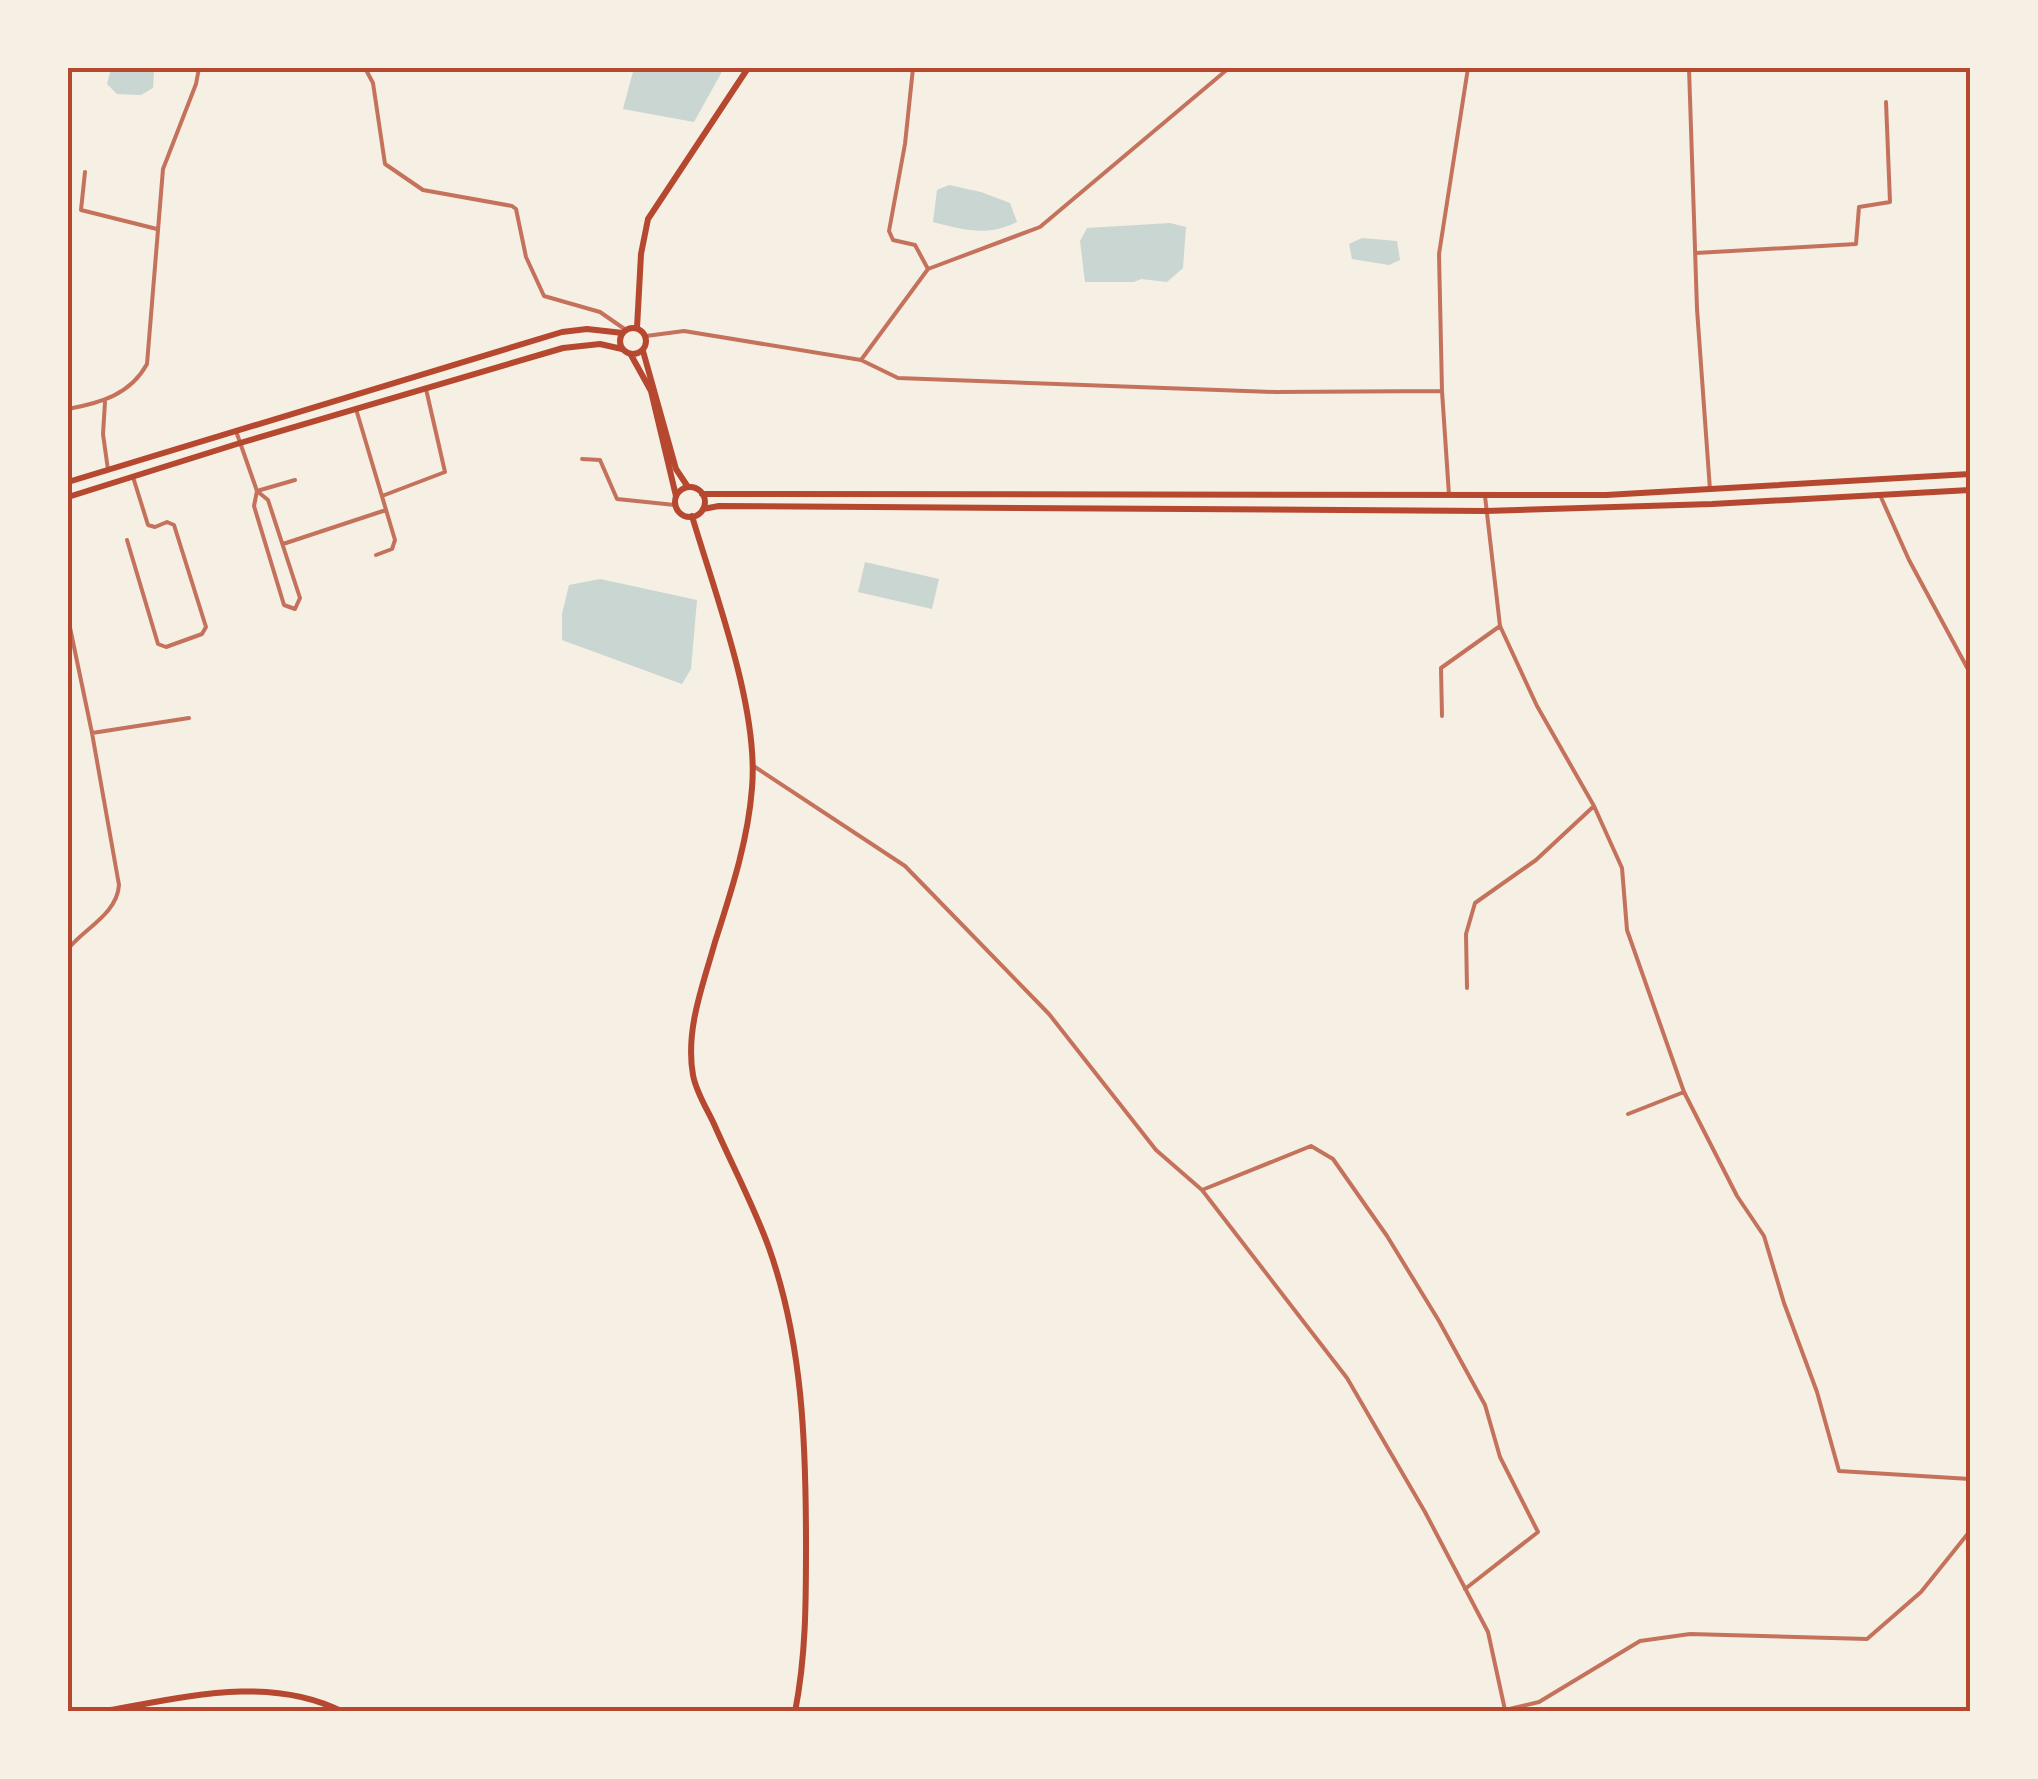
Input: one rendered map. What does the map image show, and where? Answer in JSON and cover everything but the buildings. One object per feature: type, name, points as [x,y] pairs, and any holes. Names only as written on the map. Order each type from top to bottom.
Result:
[{"type":"main road","points":[[637,328],[641,254],[648,219],[748,68]]},
{"type":"main road","points":[[68,482],[562,332],[624,332],[637,328]]},
{"type":"main road","points":[[637,328],[646,336],[642,351],[676,469],[688,487],[702,494],[1606,495],[1970,474]]},
{"type":"main road","points":[[622,349],[624,332]]},
{"type":"main road","points":[[68,498],[563,348],[600,344],[632,354],[642,368],[676,500],[683,515],[692,516],[702,509],[719,506],[1486,511],[1970,490]]},
{"type":"main road","points":[[632,354],[642,351]]},
{"type":"main road","points":[[676,500],[688,487]]},
{"type":"main road","points":[[702,494],[702,509]]},
{"type":"main road","points":[[1183,495],[1183,508]]},
{"type":"main road","points":[[692,516],[734,664],[752,765],[740,859],[697,1004],[693,1078],[765,1236],[782,1286],[792,1334],[804,1415],[806,1526],[806,1631],[794,1712]]},
{"type":"main road","points":[[99,1712],[248,1690],[286,1694],[343,1712]]},
{"type":"street","points":[[68,409],[105,402],[139,380],[147,364],[163,169],[199,68]]},
{"type":"street","points":[[365,68],[373,83],[385,164],[423,190],[512,206],[516,209],[526,257],[544,296],[600,312],[624,332]]},
{"type":"street","points":[[913,68],[905,144],[889,231],[893,240],[916,245],[928,268]]},
{"type":"street","points":[[861,360],[928,268],[1040,227],[1229,68]]},
{"type":"street","points":[[1450,496],[1442,391],[1439,254],[1468,68]]},
{"type":"street","points":[[1688,68],[1710,490]]},
{"type":"street","points":[[1696,253],[1856,244],[1858,207],[1890,202],[1886,102]]},
{"type":"street","points":[[85,172],[81,210],[157,229]]},
{"type":"street","points":[[646,336],[684,331],[861,360],[898,378],[1275,392],[1442,391]]},
{"type":"street","points":[[382,496],[444,472],[426,389]]},
{"type":"street","points":[[105,402],[108,470]]},
{"type":"street","points":[[356,409],[395,544],[376,555]]},
{"type":"street","points":[[236,431],[257,491],[254,506],[284,605],[295,609],[300,598],[283,544],[268,500],[257,491]]},
{"type":"street","points":[[582,459],[600,460],[617,499],[676,500]]},
{"type":"street","points":[[127,540],[158,644],[166,647],[202,634],[206,627],[174,525],[148,525],[132,477]]},
{"type":"street","points":[[257,491],[294,480]]},
{"type":"street","points":[[1878,492],[1909,560],[1970,674]]},
{"type":"street","points":[[1486,495],[1500,626],[1622,868],[1627,930],[1684,1092],[1737,1196],[1764,1236],[1839,1471],[1970,1479]]},
{"type":"street","points":[[283,544],[386,510]]},
{"type":"street","points":[[68,618],[119,885],[112,907],[68,948]]},
{"type":"street","points":[[1442,716],[1441,668],[1500,626]]},
{"type":"street","points":[[92,732],[189,718]]},
{"type":"street","points":[[752,765],[905,866],[1050,1014],[1156,1150],[1202,1190],[1347,1378],[1488,1632],[1505,1711],[1539,1702],[1640,1640],[1690,1634],[1867,1639],[1921,1592],[1970,1530]]},
{"type":"street","points":[[1467,988],[1466,934],[1475,904],[1536,860],[1594,806]]},
{"type":"street","points":[[1628,1114],[1684,1092]]},
{"type":"street","points":[[1202,1190],[1311,1146],[1334,1159],[1388,1236],[1485,1405],[1500,1456],[1538,1532],[1465,1589]]},
{"type":"shaded area","points":[[111,68],[151,68],[153,88],[141,95],[117,94],[107,84]]},
{"type":"shaded area","points":[[634,68],[724,68],[694,122],[623,109]]},
{"type":"shaded area","points":[[949,185],[1010,203],[1017,222],[985,231],[933,222],[937,190]]},
{"type":"shaded area","points":[[1170,223],[1186,227],[1183,268],[1167,282],[1085,282],[1080,241],[1087,228]]},
{"type":"shaded area","points":[[1362,238],[1397,241],[1400,260],[1389,265],[1352,259],[1349,244]]},
{"type":"shaded area","points":[[865,562],[939,579],[932,609],[858,592]]},
{"type":"shaded area","points":[[600,579],[697,600],[691,669],[682,684],[562,640],[562,614],[569,585]]}]
